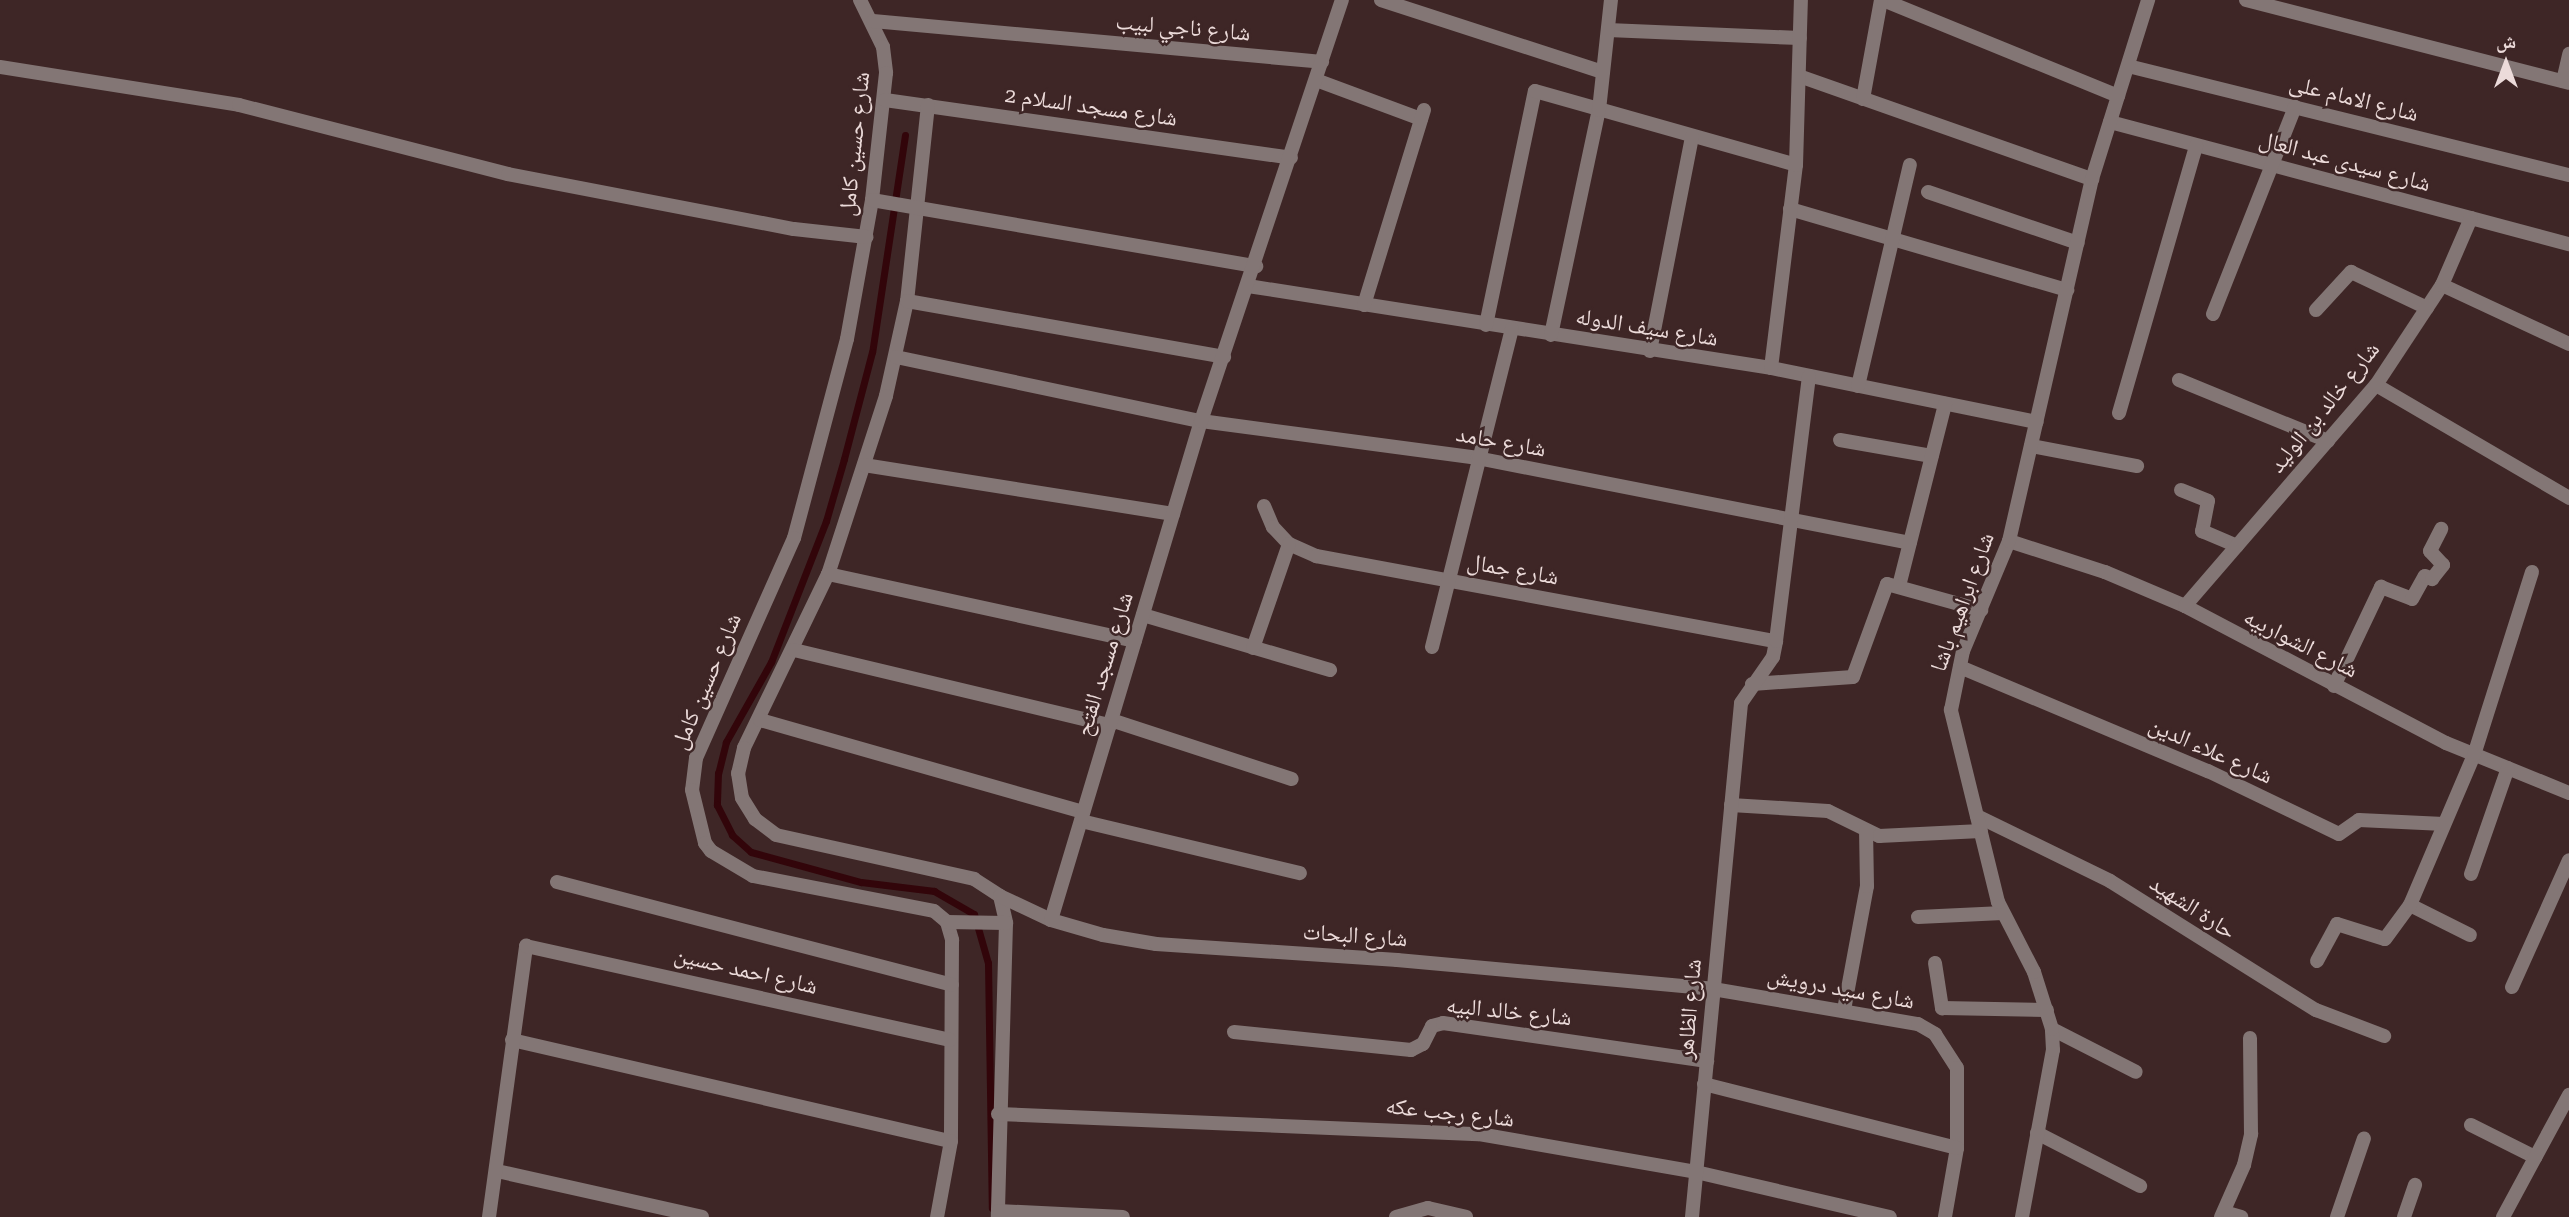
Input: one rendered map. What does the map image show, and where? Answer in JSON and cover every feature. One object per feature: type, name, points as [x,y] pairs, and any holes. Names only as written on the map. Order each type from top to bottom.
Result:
[{"type":"street","name":"شارع حسين كامل","points":[[859,0],[873,22],[887,73],[867,237],[844,351],[794,538],[696,758],[695,816],[711,851],[753,876],[934,911],[947,922]]},
{"type":"street","name":"شارع مسجد الفتح","points":[[1051,920],[1201,421],[1256,266],[1342,0]]},
{"type":"street","points":[[1381,0],[1603,72]]},
{"type":"street","points":[[1551,335],[1599,110],[1611,0]]},
{"type":"street","points":[[1771,368],[1796,165],[1801,0]]},
{"type":"street","points":[[1863,99],[1882,0],[2118,96]]},
{"type":"street","name":"شارع ابراهيم باشا","points":[[2022,1217],[2053,1050],[2052,1029],[2034,972],[2003,913],[1952,724],[1960,667],[2009,541],[2092,179],[2148,0]]},
{"type":"street","points":[[2246,0],[2566,82],[2569,54]]},
{"type":"street","name":"شارع ناجي لبيب","points":[[873,22],[1322,62]]},
{"type":"street","points":[[1608,30],[1800,38]]},
{"type":"street","name":"شارع الامام على","points":[[2127,66],[2569,175]]},
{"type":"street","points":[[0,67],[239,105],[508,174],[794,229],[867,237]]},
{"type":"street","points":[[1798,76],[2092,179]]},
{"type":"street","points":[[1316,80],[1422,114],[1364,305]]},
{"type":"street","points":[[1486,325],[1535,91],[1796,165]]},
{"type":"street","name":"شارع مسجد السلام 2","points":[[885,100],[1291,158]]},
{"type":"street","points":[[928,105],[919,207],[907,301],[896,357],[828,574],[794,650],[744,748],[738,773],[742,798],[755,820],[776,835],[974,879],[1000,896],[1006,923],[998,1114],[998,1214],[1123,1217]]},
{"type":"street","points":[[2213,314],[2269,165],[2295,107]]},
{"type":"street","name":"شارع سيدى عبد العال","points":[[2110,122],[2569,244]]},
{"type":"street","points":[[1650,351],[1692,136]]},
{"type":"street","points":[[2119,413],[2196,146]]},
{"type":"street","points":[[1858,386],[1910,165]]},
{"type":"street","points":[[1928,192],[2078,243]]},
{"type":"street","points":[[872,200],[1256,266]]},
{"type":"street","points":[[1790,209],[2067,289]]},
{"type":"street","name":"شارع خالد بن الوليد","points":[[2185,607],[2376,385],[2442,285],[2471,218]]},
{"type":"street","points":[[2316,310],[2351,272],[2427,308]]},
{"type":"street","points":[[2442,285],[2569,344]]},
{"type":"street","name":"شارع سيف الدوله","points":[[1248,286],[1771,368],[2037,422]]},
{"type":"street","points":[[907,301],[1224,357]]},
{"type":"street","points":[[1432,647],[1477,458],[1512,329]]},
{"type":"street","name":"شارع حامد","points":[[896,357],[1201,421],[1477,458],[1791,523],[1910,543]]},
{"type":"street","name":"شارع الظاهر","points":[[1692,1217],[1741,703],[1773,657],[1809,376]]},
{"type":"street","points":[[2179,380],[2328,441]]},
{"type":"street","points":[[2376,385],[2569,498]]},
{"type":"street","points":[[1899,586],[1945,404]]},
{"type":"street","points":[[1840,440],[1932,456]]},
{"type":"street","points":[[2031,446],[2137,466]]},
{"type":"street","points":[[864,465],[1173,514]]},
{"type":"street","points":[[2181,490],[2208,501],[2202,531],[2237,545]]},
{"type":"street","points":[[1252,648],[1289,544],[1273,527],[1264,506]]},
{"type":"street","points":[[2334,686],[2381,587],[2413,599],[2426,576],[2432,579],[2443,565],[2430,551],[2441,529]]},
{"type":"street","name":"شارع الشواربيه","points":[[2009,541],[2105,572],[2185,607],[2334,686],[2474,755],[2569,793]]},
{"type":"street","name":"شارع جمال","points":[[1289,544],[1316,556],[1776,641]]},
{"type":"street","points":[[2317,961],[2339,923],[2385,939],[2410,905],[2474,755],[2532,572]]},
{"type":"street","points":[[828,574],[1135,641]]},
{"type":"street","points":[[1752,684],[1852,679],[1885,586],[1899,586],[1981,610]]},
{"type":"street","points":[[1143,615],[1330,670]]},
{"type":"street","points":[[794,650],[1110,722],[1292,779]]},
{"type":"street","name":"شارع علاء الدين","points":[[1960,667],[2208,771],[2339,834],[2359,820],[2444,824]]},
{"type":"street","points":[[760,720],[1082,817],[1300,873]]},
{"type":"street","points":[[2471,874],[2508,768]]},
{"type":"street","points":[[1731,805],[1828,811],[1866,831],[1883,836],[1981,831]]},
{"type":"street","name":"حارة الشهيد","points":[[1976,816],[2110,881],[2304,1004],[2384,1036]]},
{"type":"street","points":[[1844,1010],[1867,886],[1866,831]]},
{"type":"street","points":[[2512,987],[2569,860]]},
{"type":"street","points":[[557,882],[951,985]]},
{"type":"street","name":"شارع البحات","points":[[1000,896],[1051,920],[1102,935],[1156,944],[1397,960],[1713,989]]},
{"type":"street","points":[[2410,905],[2470,935]]},
{"type":"street","points":[[1918,917],[2003,913]]},
{"type":"street","points":[[937,1217],[951,1141],[951,985],[947,922],[1006,923]]},
{"type":"street","name":"شارع احمد حسين","points":[[512,1040],[522,950],[533,944],[950,1040]]},
{"type":"street","points":[[1935,963],[1942,1008],[2047,1010]]},
{"type":"street","name":"شارع سيد درويش","points":[[1713,989],[1918,1024],[1949,1050],[1959,1089],[1957,1148],[1945,1217]]},
{"type":"street","name":"شارع خالد البيه","points":[[1234,1032],[1411,1049],[1423,1044],[1432,1026],[1443,1023],[1707,1061]]},
{"type":"street","points":[[2052,1029],[2136,1072]]},
{"type":"street","points":[[2241,1217],[2222,1214],[2244,1165],[2251,1134],[2250,1038]]},
{"type":"street","points":[[489,1217],[512,1040],[951,1141]]},
{"type":"street","points":[[1704,1084],[1957,1148]]},
{"type":"street","points":[[2503,1217],[2569,1095]]},
{"type":"street","name":"شارع رجب عكه","points":[[998,1114],[1479,1134],[1696,1172],[1891,1217]]},
{"type":"street","points":[[2471,1125],[2535,1157]]},
{"type":"street","points":[[2037,1133],[2140,1186]]},
{"type":"street","points":[[2337,1217],[2364,1138]]},
{"type":"street","points":[[496,1171],[702,1217]]},
{"type":"street","points":[[2404,1217],[2415,1185]]},
{"type":"street","points":[[1396,1217],[1428,1208],[1466,1217]]},
{"type":"waterway","points":[[905,135],[872,352],[844,459],[826,521],[771,662],[726,742],[718,773],[717,805],[732,835],[751,852],[861,882],[934,891],[974,914],[988,963],[992,1208]]}]
